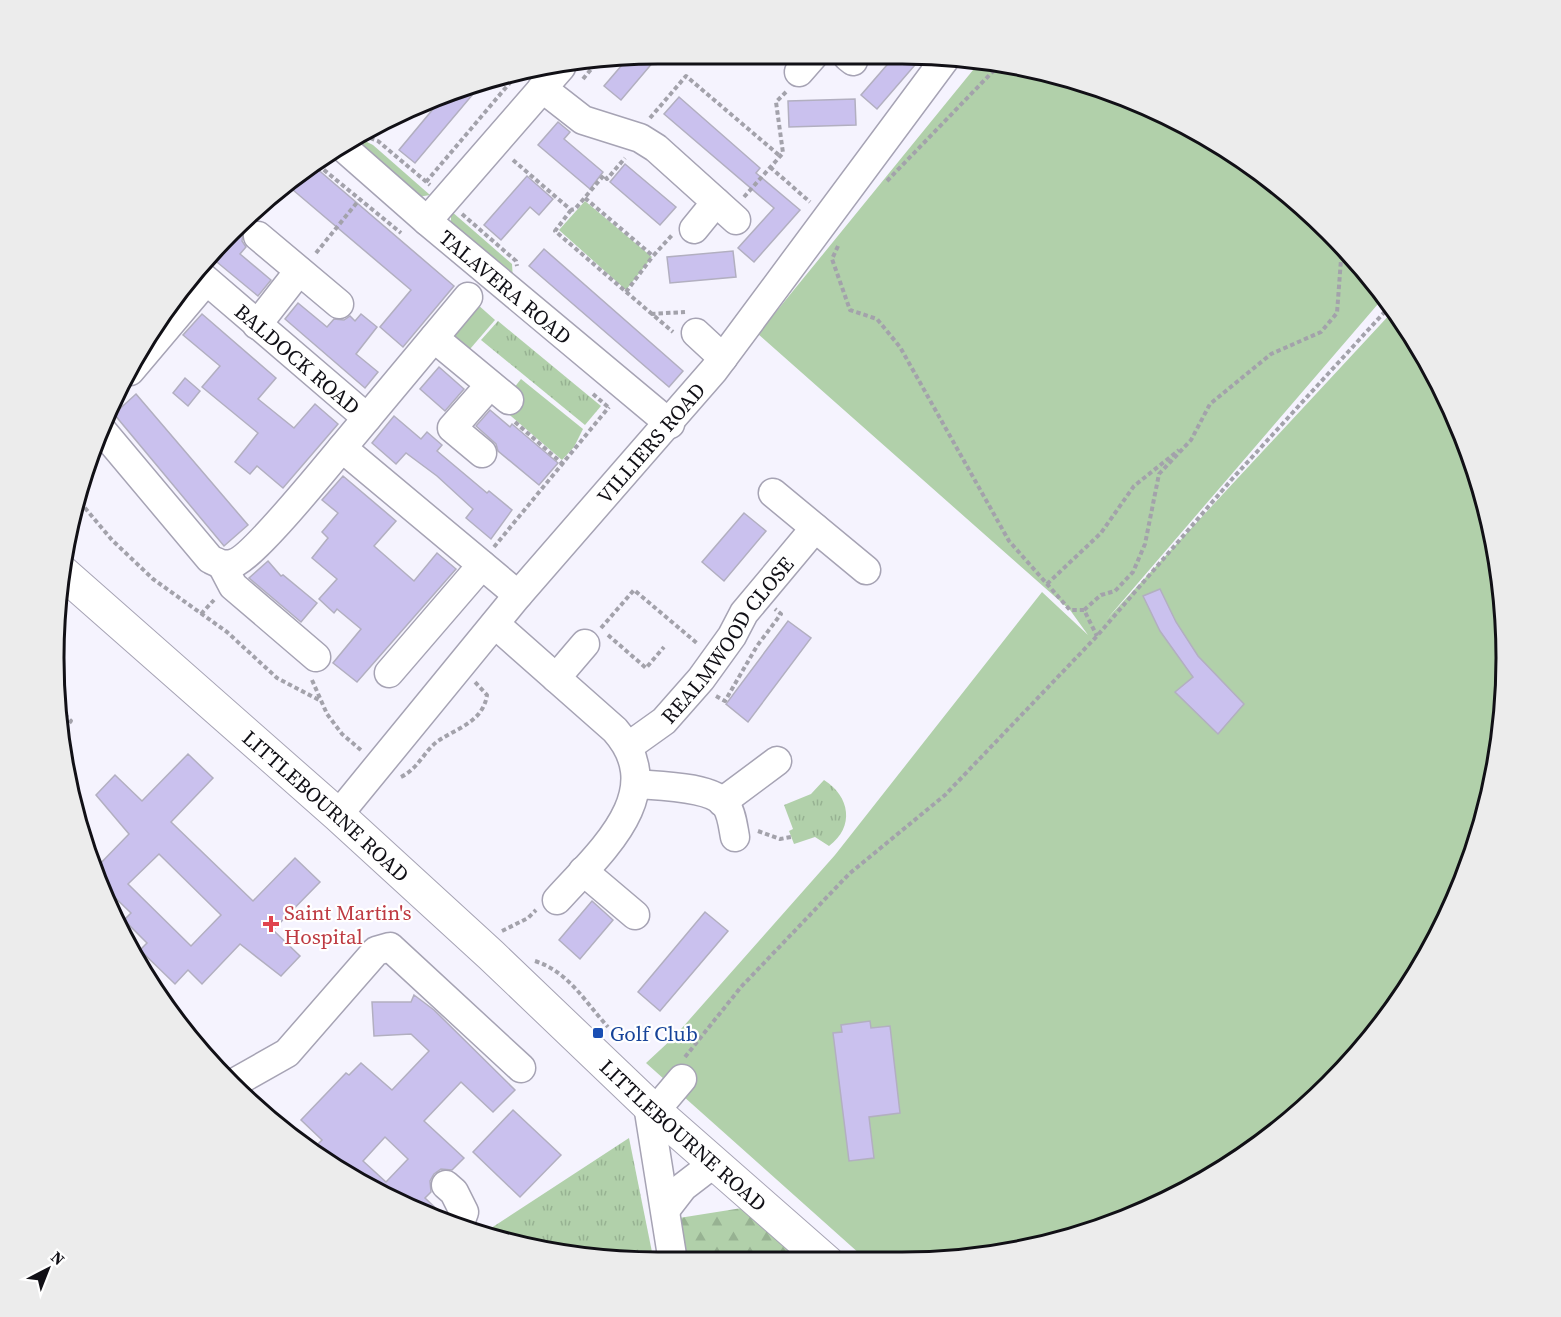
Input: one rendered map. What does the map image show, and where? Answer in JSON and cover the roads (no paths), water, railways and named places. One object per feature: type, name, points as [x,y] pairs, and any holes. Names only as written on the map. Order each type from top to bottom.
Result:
[{"type":"main road","name":"LITTLEBOURNE ROAD","points":[[70,579],[338,815],[713,1164],[815,1252]]},
{"type":"street","name":"VILLIERS ROAD","points":[[338,815],[518,595],[670,424],[723,358],[939,66]]},
{"type":"street","points":[[541,76],[583,120],[638,137],[656,148],[727,212],[694,229]]},
{"type":"street","points":[[427,221],[541,77]]},
{"type":"street","name":"TALAVERA ROAD","points":[[348,152],[427,221],[670,424]]},
{"type":"street","points":[[258,236],[339,304]]},
{"type":"street","points":[[257,325],[299,271]]},
{"type":"street","name":"BALDOCK ROAD","points":[[203,278],[366,418],[342,448],[487,558],[518,595]]},
{"type":"street","points":[[366,418],[468,297]]},
{"type":"street","points":[[696,333],[723,358]]},
{"type":"street","points":[[434,338],[502,394],[452,429],[482,453]]},
{"type":"street","points":[[108,437],[210,559],[222,565],[235,564],[284,516],[342,448]]},
{"type":"street","points":[[773,493],[866,570]]},
{"type":"street","name":"REALMWOOD CLOSE","points":[[629,746],[664,721],[717,659],[744,613],[815,528]]},
{"type":"street","points":[[389,673],[487,558]]},
{"type":"street","points":[[222,565],[233,586],[316,657]]},
{"type":"street","points":[[495,624],[615,730],[629,746],[636,784],[633,806],[625,821],[557,900]]},
{"type":"street","points":[[556,678],[585,644]]},
{"type":"street","points":[[722,802],[777,761]]},
{"type":"street","points":[[636,784],[695,790],[722,802],[735,834]]},
{"type":"street","points":[[583,870],[635,915]]},
{"type":"street","points":[[239,1080],[287,1053],[376,951],[390,947],[521,1068]]},
{"type":"street","points":[[672,1252],[652,1108],[683,1069]]},
{"type":"street","points":[[666,1209],[683,1187],[713,1164]]},
{"type":"street","points":[[446,1185],[454,1192],[464,1212],[462,1219]]},
{"type":"place","name":"Saint Martin's Hospital","points":[[271,924]]},
{"type":"place","name":"Golf Club","points":[[598,1033]]}]
